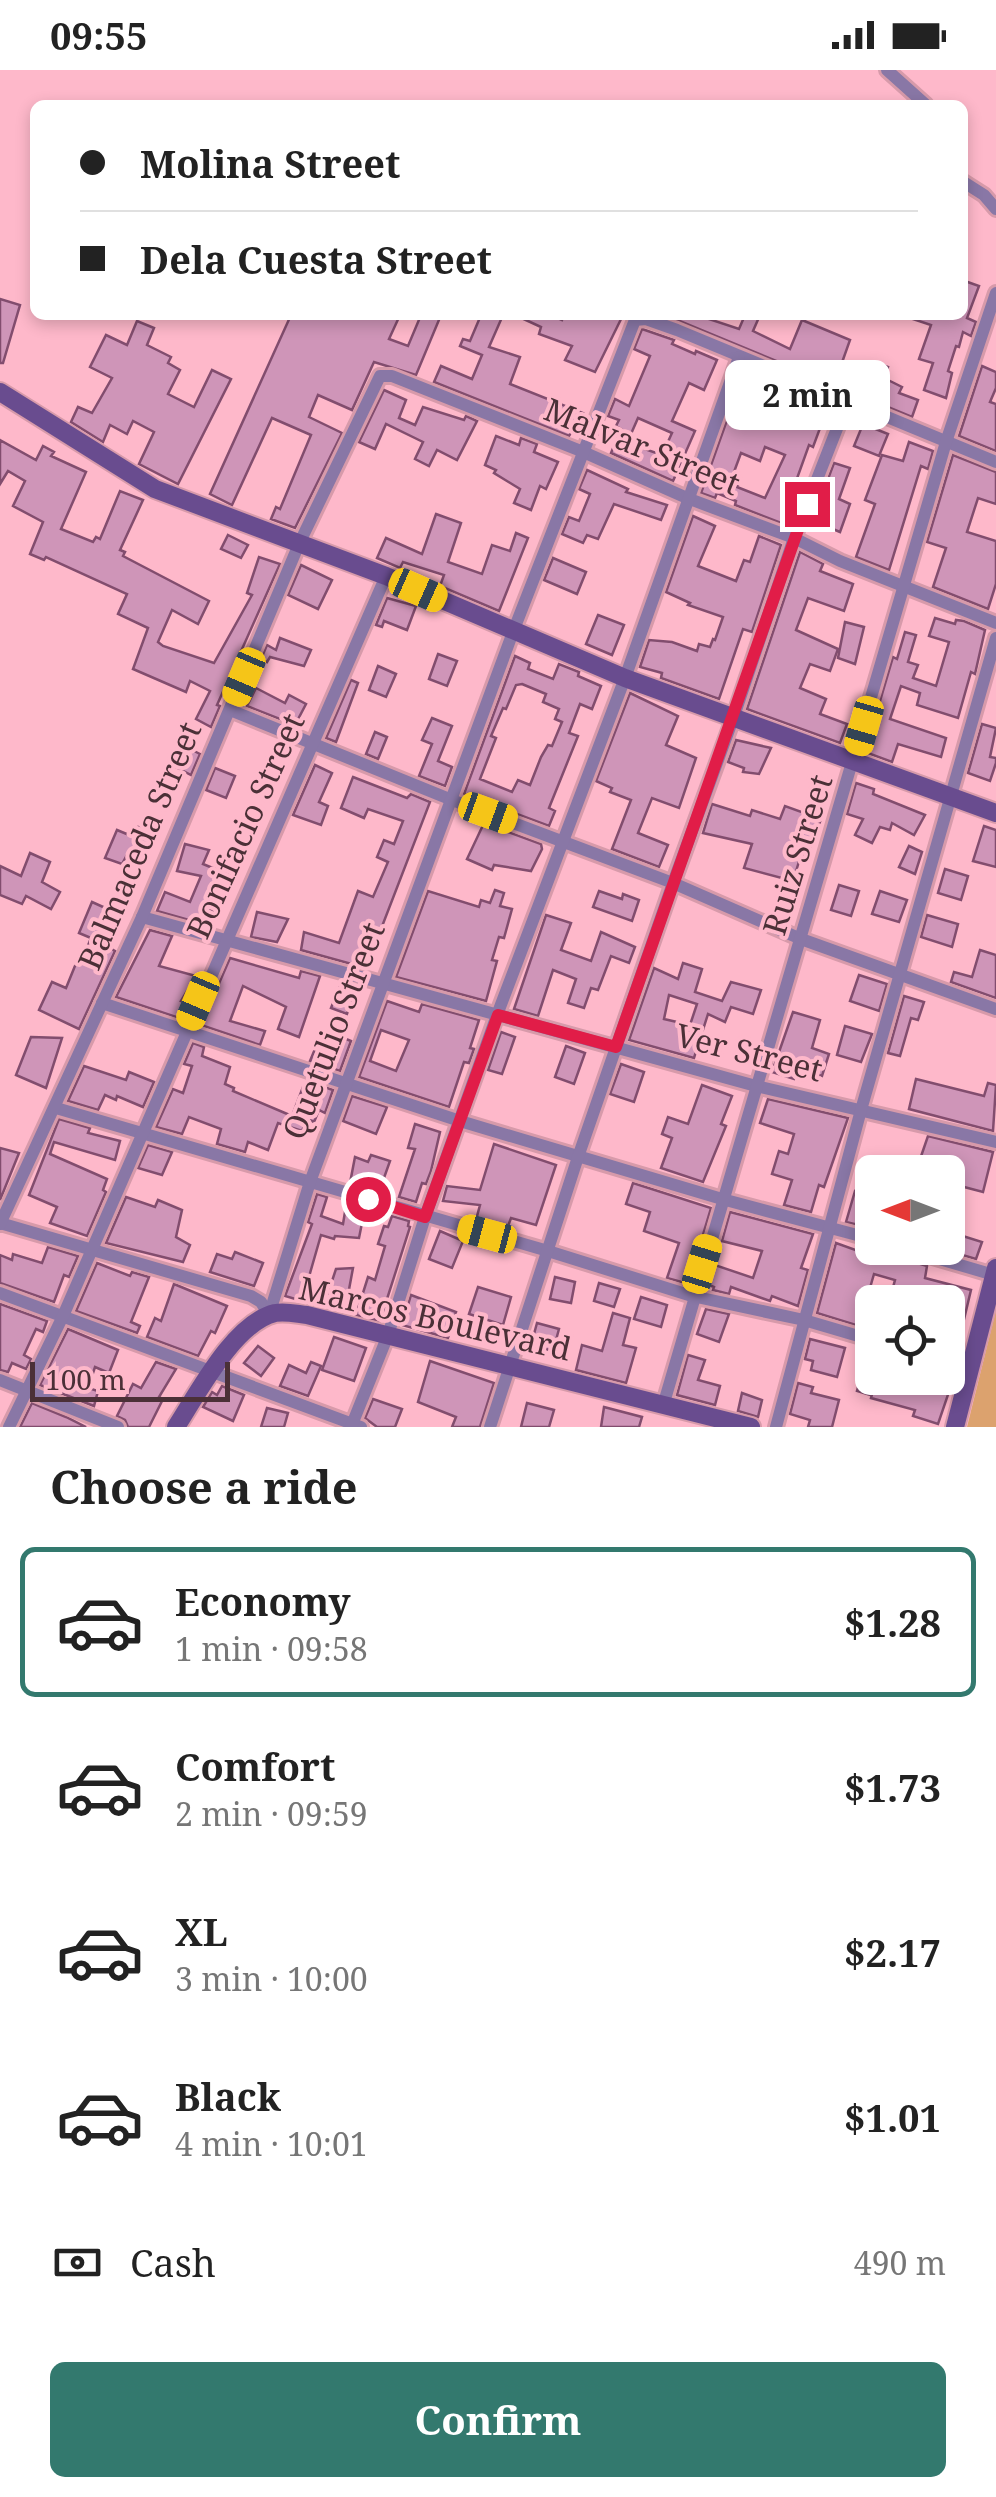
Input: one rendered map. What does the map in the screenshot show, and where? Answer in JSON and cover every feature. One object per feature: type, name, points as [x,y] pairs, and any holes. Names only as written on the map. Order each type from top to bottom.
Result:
[{"type":"main road","points":[[0,392],[154,488],[386,576],[625,678],[996,812]]},
{"type":"main road","points":[[954,1427],[995,1272]]},
{"type":"main road","points":[[176,1427],[211,1373],[252,1324],[269,1315]]},
{"type":"main road","name":"Marcos Boulevard","points":[[269,1315],[308,1315],[751,1427]]},
{"type":"street","points":[[887,70],[920,100]]},
{"type":"street","points":[[968,185],[996,209]]},
{"type":"street","name":"Ruiz Street","points":[[662,1406],[946,442],[991,318],[996,293]]},
{"type":"street","name":"Quetulio Street","points":[[269,1315],[310,1182],[512,632],[581,451],[637,320]]},
{"type":"street","name":"Quetulio Street","points":[[644,320],[739,358]]},
{"type":"street","points":[[0,1293],[355,1426],[425,1217],[739,358],[996,462]]},
{"type":"street","name":"Malvar Street","points":[[376,379],[392,376],[996,623]]},
{"type":"street","name":"Balmaceda Street","points":[[0,1224],[142,917],[300,544],[376,379]]},
{"type":"street","points":[[490,1427],[673,883],[794,538],[847,403]]},
{"type":"street","name":"Bonifacio Street","points":[[9,1427],[64,1316],[386,576]]},
{"type":"street","points":[[776,1427],[860,1110],[996,638]]},
{"type":"street","points":[[230,710],[452,800],[673,883],[801,939],[996,1009]]},
{"type":"street","name":"Ver Street","points":[[142,917],[756,1086],[996,1142]]},
{"type":"street","points":[[102,1003],[460,1121],[722,1199],[855,1234]]},
{"type":"street","points":[[56,1108],[692,1296],[855,1335]]},
{"type":"street","name":"Marcos Boulevard","points":[[0,1224],[251,1296],[261,1302],[269,1315]]},
{"type":"street","points":[[965,1264],[995,1272]]},
{"type":"street","points":[[965,1365],[971,1367]]},
{"type":"street","points":[[0,1380],[118,1427]]},
{"type":"shaded area","points":[[996,1310],[996,1427],[967,1427]]},
{"type":"building","points":[[968,282],[979,286],[968,315]]},
{"type":"building","points":[[0,299],[20,305],[3,363],[0,363]]},
{"type":"building","points":[[968,318],[976,322],[971,336],[963,332],[959,347],[956,346],[948,371],[952,373],[946,398],[924,390],[933,363],[919,359],[931,325],[916,320]]},
{"type":"building","points":[[289,320],[398,320],[389,339],[408,346],[419,320],[439,320],[416,375],[374,362],[352,410],[318,395],[309,417],[342,433],[295,528],[271,519],[276,507],[280,509],[311,435],[272,418],[232,505],[210,494]]},
{"type":"building","points":[[479,320],[501,320],[489,347],[520,357],[510,384],[583,413],[569,436],[434,382],[441,366],[472,379],[482,355],[460,346],[463,339],[470,341]]},
{"type":"building","points":[[526,320],[621,320],[595,372],[565,360],[572,346],[539,334],[541,327]]},
{"type":"building","points":[[677,320],[712,320],[739,329],[743,320],[758,320],[753,331],[790,349],[802,320],[850,340],[839,371],[842,374],[864,383],[869,366],[876,368],[878,363],[888,367],[884,378],[902,387],[899,393],[918,400],[912,417]]},
{"type":"building","points":[[137,321],[154,328],[147,345],[171,357],[168,363],[180,370],[168,394],[194,407],[212,370],[231,379],[178,484],[139,464],[154,432],[133,421],[127,434],[110,425],[103,442],[71,422],[78,407],[92,413],[112,378],[90,367],[106,335],[127,345]]},
{"type":"building","points":[[642,329],[717,360],[704,390],[689,383],[672,421],[695,431],[673,481],[611,453],[621,429],[616,426],[619,420],[608,416],[615,399],[629,406],[650,356],[634,349]],"holes":[[[638,418],[672,433],[662,455],[627,443]]]},
{"type":"building","points":[[982,366],[996,372],[996,388],[990,402],[996,404],[996,451],[959,436]]},
{"type":"building","points":[[384,390],[406,400],[399,418],[415,425],[423,407],[477,421],[457,460],[437,450],[429,466],[415,459],[423,442],[386,424],[375,449],[359,442]]},
{"type":"building","points":[[763,394],[778,399],[773,411],[798,420],[807,395],[829,404],[813,447],[809,445],[781,523],[735,505],[736,501],[717,493],[715,498],[701,493],[732,406],[755,416]],"holes":[[[765,447],[785,455],[765,498],[737,487],[739,483],[731,480],[741,453],[760,461]]]},
{"type":"building","points":[[863,424],[888,434],[879,456],[854,446]]},
{"type":"building","points":[[496,436],[519,445],[521,438],[537,444],[534,452],[558,462],[546,489],[540,486],[531,510],[514,503],[520,489],[485,465]]},
{"type":"building","points":[[0,440],[36,460],[43,446],[54,452],[51,456],[86,472],[61,529],[93,542],[96,537],[100,539],[120,491],[143,500],[120,550],[125,552],[123,556],[209,601],[198,624],[172,610],[158,642],[163,646],[214,663],[252,595],[247,593],[259,557],[280,564],[217,705],[220,706],[211,727],[196,719],[210,691],[190,681],[186,692],[133,669],[148,628],[118,614],[127,594],[46,557],[44,560],[30,554],[43,522],[13,506],[25,481],[8,471],[0,484]]},
{"type":"building","points":[[909,442],[933,451],[928,469],[921,466],[889,570],[856,557],[875,504],[865,500],[882,455],[903,461]]},
{"type":"building","points":[[953,455],[996,472],[996,504],[978,498],[967,532],[996,541],[996,584],[988,609],[933,587],[946,548],[927,542]]},
{"type":"building","points":[[834,463],[850,468],[839,499],[850,504],[840,532],[828,527],[833,513],[817,508]]},
{"type":"building","points":[[587,470],[628,489],[626,492],[667,505],[661,520],[614,504],[598,539],[587,535],[583,543],[562,534],[569,517],[579,521],[590,494],[579,489]]},
{"type":"building","points":[[436,514],[461,523],[448,562],[482,574],[492,545],[510,551],[516,533],[528,538],[499,611],[440,586],[444,575],[403,562],[400,568],[377,558],[386,538],[422,554]]},
{"type":"building","points":[[693,516],[715,526],[698,566],[736,581],[744,560],[750,562],[759,536],[781,545],[752,632],[743,629],[719,699],[640,667],[649,640],[672,642],[697,651],[699,644],[710,647],[715,640],[723,617],[688,605],[666,592]]},
{"type":"building","points":[[228,535],[248,545],[241,558],[221,549]]},
{"type":"building","points":[[800,552],[823,564],[820,571],[853,584],[844,611],[808,598],[796,630],[838,649],[830,671],[810,664],[800,688],[826,699],[820,714],[847,724],[840,743],[747,709]]},
{"type":"building","points":[[553,558],[586,572],[577,594],[544,580]]},
{"type":"building","points":[[301,565],[332,580],[318,609],[288,595]]},
{"type":"building","points":[[387,598],[416,606],[407,630],[384,621],[382,627],[376,625]]},
{"type":"building","points":[[598,615],[624,625],[612,655],[586,644]]},
{"type":"building","points":[[935,618],[955,624],[956,620],[964,621],[985,630],[975,674],[971,672],[958,718],[917,705],[920,693],[901,686],[890,719],[946,738],[941,757],[898,744],[892,762],[865,752],[893,657],[897,659],[905,632],[916,635],[908,662],[918,665],[913,678],[936,686],[949,642],[929,636]]},
{"type":"building","points":[[845,622],[864,627],[855,664],[838,658]]},
{"type":"building","points":[[280,638],[311,650],[304,666],[270,657],[267,662],[261,659],[267,645],[276,650]]},
{"type":"building","points":[[438,654],[457,661],[447,686],[429,679]]},
{"type":"building","points":[[515,656],[530,663],[528,669],[553,679],[559,664],[601,686],[592,709],[580,704],[569,733],[578,736],[549,808],[555,811],[549,826],[464,794]],"holes":[[[516,685],[546,694],[543,702],[559,709],[555,719],[562,722],[530,785],[518,780],[512,792],[480,779],[496,738],[491,736]]]},
{"type":"building","points":[[378,666],[396,674],[386,697],[369,690]]},
{"type":"building","points":[[351,680],[358,683],[336,742],[326,738]]},
{"type":"building","points":[[256,688],[285,703],[289,695],[306,704],[295,725],[247,706]]},
{"type":"building","points":[[630,693],[678,716],[666,745],[696,758],[679,808],[652,798],[638,833],[668,845],[659,867],[612,849],[631,800],[596,781]]},
{"type":"building","points":[[432,718],[452,726],[438,761],[452,767],[445,786],[419,776],[432,744],[422,740]]},
{"type":"building","points":[[982,724],[996,728],[990,757],[996,758],[996,763],[990,781],[968,773]]},
{"type":"building","points":[[375,732],[387,737],[378,759],[366,754]]},
{"type":"building","points":[[736,740],[771,748],[759,774],[743,772],[744,768],[728,762]]},
{"type":"building","points":[[182,745],[200,754],[191,775],[172,765]]},
{"type":"building","points":[[315,765],[332,773],[319,802],[328,806],[321,825],[293,815]]},
{"type":"building","points":[[215,768],[235,776],[226,798],[206,790]]},
{"type":"building","points":[[353,777],[407,798],[411,794],[430,802],[366,968],[301,950],[304,932],[339,943],[358,891],[373,897],[388,862],[377,857],[384,840],[394,844],[403,821],[368,809],[364,818],[341,808]]},
{"type":"building","points":[[856,783],[925,815],[914,835],[892,823],[890,830],[880,827],[872,843],[855,835],[863,819],[847,814]]},
{"type":"building","points":[[712,804],[750,816],[752,810],[780,819],[785,806],[821,819],[807,857],[801,855],[793,881],[744,868],[752,844],[703,833]]},
{"type":"building","points":[[484,823],[541,844],[531,871],[494,865],[492,870],[467,859]]},
{"type":"building","points":[[984,826],[996,830],[996,867],[973,861]]},
{"type":"building","points":[[138,827],[154,834],[142,862],[128,853],[122,864],[105,858],[117,830],[129,835]]},
{"type":"building","points":[[185,844],[209,850],[203,864],[232,876],[218,913],[209,909],[203,924],[157,911],[165,892],[190,902],[201,876],[177,871]]},
{"type":"building","points":[[909,846],[922,852],[915,874],[899,867]]},
{"type":"building","points":[[30,853],[50,862],[42,882],[60,892],[51,909],[26,896],[22,904],[0,895],[0,866],[21,876]]},
{"type":"building","points":[[945,869],[968,876],[961,900],[938,893]]},
{"type":"building","points":[[839,885],[859,891],[851,916],[831,910]]},
{"type":"building","points":[[495,890],[504,893],[500,906],[512,909],[504,938],[499,937],[492,960],[497,961],[486,1001],[396,977],[428,891],[479,907],[481,900],[490,903]]},
{"type":"building","points":[[599,891],[639,900],[632,921],[593,907]]},
{"type":"building","points":[[880,891],[907,900],[899,922],[872,914]]},
{"type":"building","points":[[92,902],[121,915],[108,947],[115,951],[79,1029],[39,1010],[52,982],[66,988],[77,961],[81,963],[91,938],[79,933]]},
{"type":"building","points":[[257,912],[288,919],[277,942],[251,937]]},
{"type":"building","points":[[546,915],[571,923],[561,950],[591,961],[601,932],[635,947],[629,963],[611,956],[598,990],[591,988],[584,1008],[568,1003],[576,979],[553,970],[538,1016],[514,1009]]},
{"type":"building","points":[[927,915],[958,924],[952,947],[921,937]]},
{"type":"building","points":[[150,930],[172,936],[159,966],[196,976],[181,1001],[189,1003],[182,1019],[116,997]]},
{"type":"building","points":[[980,950],[996,955],[996,998],[951,982],[954,972],[972,977]]},
{"type":"building","points":[[230,958],[299,978],[301,971],[320,976],[299,1037],[278,1029],[286,1007],[243,986],[230,1021],[265,1031],[260,1045],[201,1025]]},
{"type":"building","points":[[683,963],[702,969],[695,992],[722,1001],[731,982],[761,990],[753,1014],[731,1007],[725,1022],[708,1014],[694,1058],[629,1040],[654,968],[678,979]],"holes":[[[669,995],[697,1004],[690,1025],[664,1019]]]},
{"type":"building","points":[[859,975],[887,984],[879,1011],[850,1001]]},
{"type":"building","points":[[339,988],[354,994],[347,1014],[331,1008]]},
{"type":"building","points":[[904,996],[924,1002],[918,1020],[911,1018],[900,1056],[888,1053]]},
{"type":"building","points":[[387,1001],[419,1012],[422,1004],[479,1020],[470,1048],[474,1049],[469,1063],[464,1062],[449,1107],[359,1077]],"holes":[[[381,1030],[409,1040],[396,1071],[370,1061]]]},
{"type":"building","points":[[793,1012],[820,1020],[812,1048],[829,1054],[822,1076],[797,1068],[794,1079],[772,1072]]},
{"type":"building","points":[[845,1026],[872,1034],[861,1062],[837,1055]]},
{"type":"building","points":[[329,1032],[351,1041],[340,1071],[310,1061],[320,1037],[326,1039]]},
{"type":"building","points":[[501,1032],[515,1037],[502,1074],[488,1070]]},
{"type":"building","points":[[31,1037],[62,1038],[46,1088],[16,1075]]},
{"type":"building","points":[[193,1043],[204,1047],[202,1056],[230,1067],[225,1084],[233,1091],[292,1116],[303,1087],[307,1089],[310,1082],[333,1090],[325,1113],[319,1110],[314,1122],[307,1119],[302,1131],[278,1123],[268,1150],[248,1142],[245,1152],[217,1144],[221,1129],[189,1117],[182,1134],[156,1127],[173,1089],[183,1093],[192,1066],[184,1064]]},
{"type":"building","points":[[566,1046],[585,1053],[574,1084],[555,1077]]},
{"type":"building","points":[[621,1064],[644,1072],[634,1102],[610,1094]]},
{"type":"building","points":[[84,1066],[126,1080],[129,1072],[154,1082],[143,1107],[105,1095],[98,1110],[68,1101]]},
{"type":"building","points":[[916,1079],[984,1096],[988,1083],[996,1085],[993,1131],[909,1109]]},
{"type":"building","points":[[702,1085],[732,1096],[721,1124],[726,1126],[703,1182],[661,1168],[672,1138],[662,1134],[668,1117],[688,1124]]},
{"type":"building","points":[[352,1096],[387,1107],[376,1134],[343,1121]]},
{"type":"building","points":[[768,1099],[848,1118],[811,1212],[784,1205],[792,1180],[772,1174],[779,1151],[788,1154],[794,1134],[760,1123]]},
{"type":"building","points":[[59,1119],[90,1128],[88,1133],[120,1141],[115,1160],[54,1142],[50,1154],[107,1179],[103,1190],[106,1192],[87,1236],[50,1223],[57,1207],[29,1195]]},
{"type":"building","points":[[415,1124],[440,1132],[431,1171],[416,1202],[399,1197],[415,1149],[408,1148]]},
{"type":"building","points":[[928,1136],[993,1152],[983,1192],[965,1187],[965,1155],[921,1155]]},
{"type":"building","points":[[494,1144],[556,1165],[536,1225],[511,1218],[507,1229],[476,1220],[480,1205],[443,1201],[447,1186],[480,1190]]},
{"type":"building","points":[[148,1145],[172,1152],[162,1175],[138,1168]]},
{"type":"building","points":[[0,1148],[19,1153],[0,1200]]},
{"type":"building","points":[[371,1155],[390,1161],[379,1192],[350,1183],[355,1157],[368,1162]]},
{"type":"building","points":[[633,1183],[711,1208],[690,1278],[685,1283],[667,1278],[679,1243],[644,1231],[650,1212],[626,1204]]},
{"type":"building","points":[[855,1191],[855,1224],[846,1222]]},
{"type":"building","points":[[317,1194],[327,1197],[321,1216],[343,1224],[345,1212],[363,1218],[359,1238],[321,1235],[302,1301],[285,1296],[312,1224],[308,1222]]},
{"type":"building","points":[[126,1197],[155,1207],[158,1200],[182,1210],[176,1237],[190,1245],[183,1262],[106,1243]]},
{"type":"building","points":[[730,1212],[813,1234],[801,1268],[808,1270],[798,1306],[731,1287],[729,1294],[709,1285],[715,1265],[753,1278],[762,1251],[722,1241]]},
{"type":"building","points":[[392,1216],[409,1221],[410,1227],[380,1321],[356,1315],[368,1277],[375,1280],[385,1246],[378,1244]]},
{"type":"building","points":[[440,1231],[463,1241],[452,1268],[429,1259]]},
{"type":"building","points":[[965,1237],[982,1242],[976,1259],[965,1256]]},
{"type":"building","points":[[836,1243],[855,1250],[855,1265],[924,1265],[927,1266],[925,1278],[952,1285],[894,1285],[895,1280],[874,1274],[871,1285],[855,1285],[855,1325],[817,1313]]},
{"type":"building","points":[[48,1247],[78,1256],[69,1277],[64,1275],[54,1302],[0,1283],[0,1255],[12,1260],[13,1254],[42,1263]]},
{"type":"building","points":[[235,1252],[263,1263],[254,1286],[210,1272],[217,1254],[232,1259]]},
{"type":"building","points":[[97,1263],[130,1276],[132,1272],[149,1277],[131,1322],[140,1326],[137,1333],[76,1311]]},
{"type":"building","points":[[353,1268],[345,1311],[325,1302],[336,1269]]},
{"type":"building","points":[[555,1277],[575,1282],[571,1303],[550,1299]]},
{"type":"building","points":[[599,1283],[620,1289],[614,1307],[594,1301]]},
{"type":"building","points":[[174,1284],[227,1306],[215,1333],[211,1331],[198,1356],[147,1337],[155,1318],[161,1321]]},
{"type":"building","points":[[478,1287],[511,1297],[503,1325],[469,1314]]},
{"type":"building","points":[[965,1288],[971,1290],[965,1315]]},
{"type":"building","points":[[411,1295],[456,1312],[448,1338],[402,1325]]},
{"type":"building","points":[[641,1297],[667,1305],[661,1327],[634,1319]]},
{"type":"building","points":[[0,1304],[47,1321],[43,1332],[36,1329],[24,1355],[31,1359],[26,1369],[12,1363],[8,1372],[0,1370]]},
{"type":"building","points":[[706,1309],[729,1314],[719,1342],[697,1334]]},
{"type":"building","points":[[613,1313],[630,1318],[623,1345],[636,1348],[626,1383],[576,1370],[582,1345],[602,1351]]},
{"type":"building","points":[[537,1323],[559,1329],[553,1351],[531,1345]]},
{"type":"building","points":[[68,1329],[118,1350],[109,1373],[95,1367],[88,1388],[98,1391],[94,1406],[40,1385]]},
{"type":"building","points":[[334,1337],[366,1348],[354,1381],[322,1370]]},
{"type":"building","points":[[810,1339],[845,1348],[837,1377],[811,1370],[813,1361],[805,1359]]},
{"type":"building","points":[[258,1346],[274,1358],[261,1376],[244,1363]]},
{"type":"building","points":[[688,1355],[705,1360],[698,1380],[720,1386],[715,1405],[677,1395]]},
{"type":"building","points":[[430,1361],[494,1383],[480,1427],[452,1427],[456,1417],[418,1402]]},
{"type":"building","points":[[156,1362],[176,1369],[159,1397],[163,1399],[149,1427],[128,1427],[117,1416],[133,1384],[141,1388]]},
{"type":"building","points":[[311,1362],[321,1366],[308,1396],[280,1386],[289,1365],[306,1373]]},
{"type":"building","points":[[798,1383],[813,1387],[811,1393],[839,1400],[832,1427],[808,1427],[810,1420],[790,1414]]},
{"type":"building","points":[[222,1386],[244,1395],[233,1421],[203,1407],[212,1392],[217,1395]]},
{"type":"building","points":[[742,1393],[762,1400],[758,1417],[738,1411]]},
{"type":"building","points":[[948,1395],[938,1424],[913,1416],[915,1410],[871,1398]]},
{"type":"building","points":[[373,1399],[402,1409],[395,1427],[377,1427],[365,1418]]},
{"type":"building","points":[[32,1403],[66,1417],[86,1427],[20,1427]]},
{"type":"building","points":[[527,1403],[554,1410],[549,1427],[521,1427]]},
{"type":"building","points":[[604,1407],[642,1417],[639,1427],[601,1427]]},
{"type":"building","points":[[267,1408],[288,1413],[284,1427],[261,1427]]},
{"type":"route","points":[[368,1199],[425,1217],[498,1015],[616,1047],[807,504]]}]
